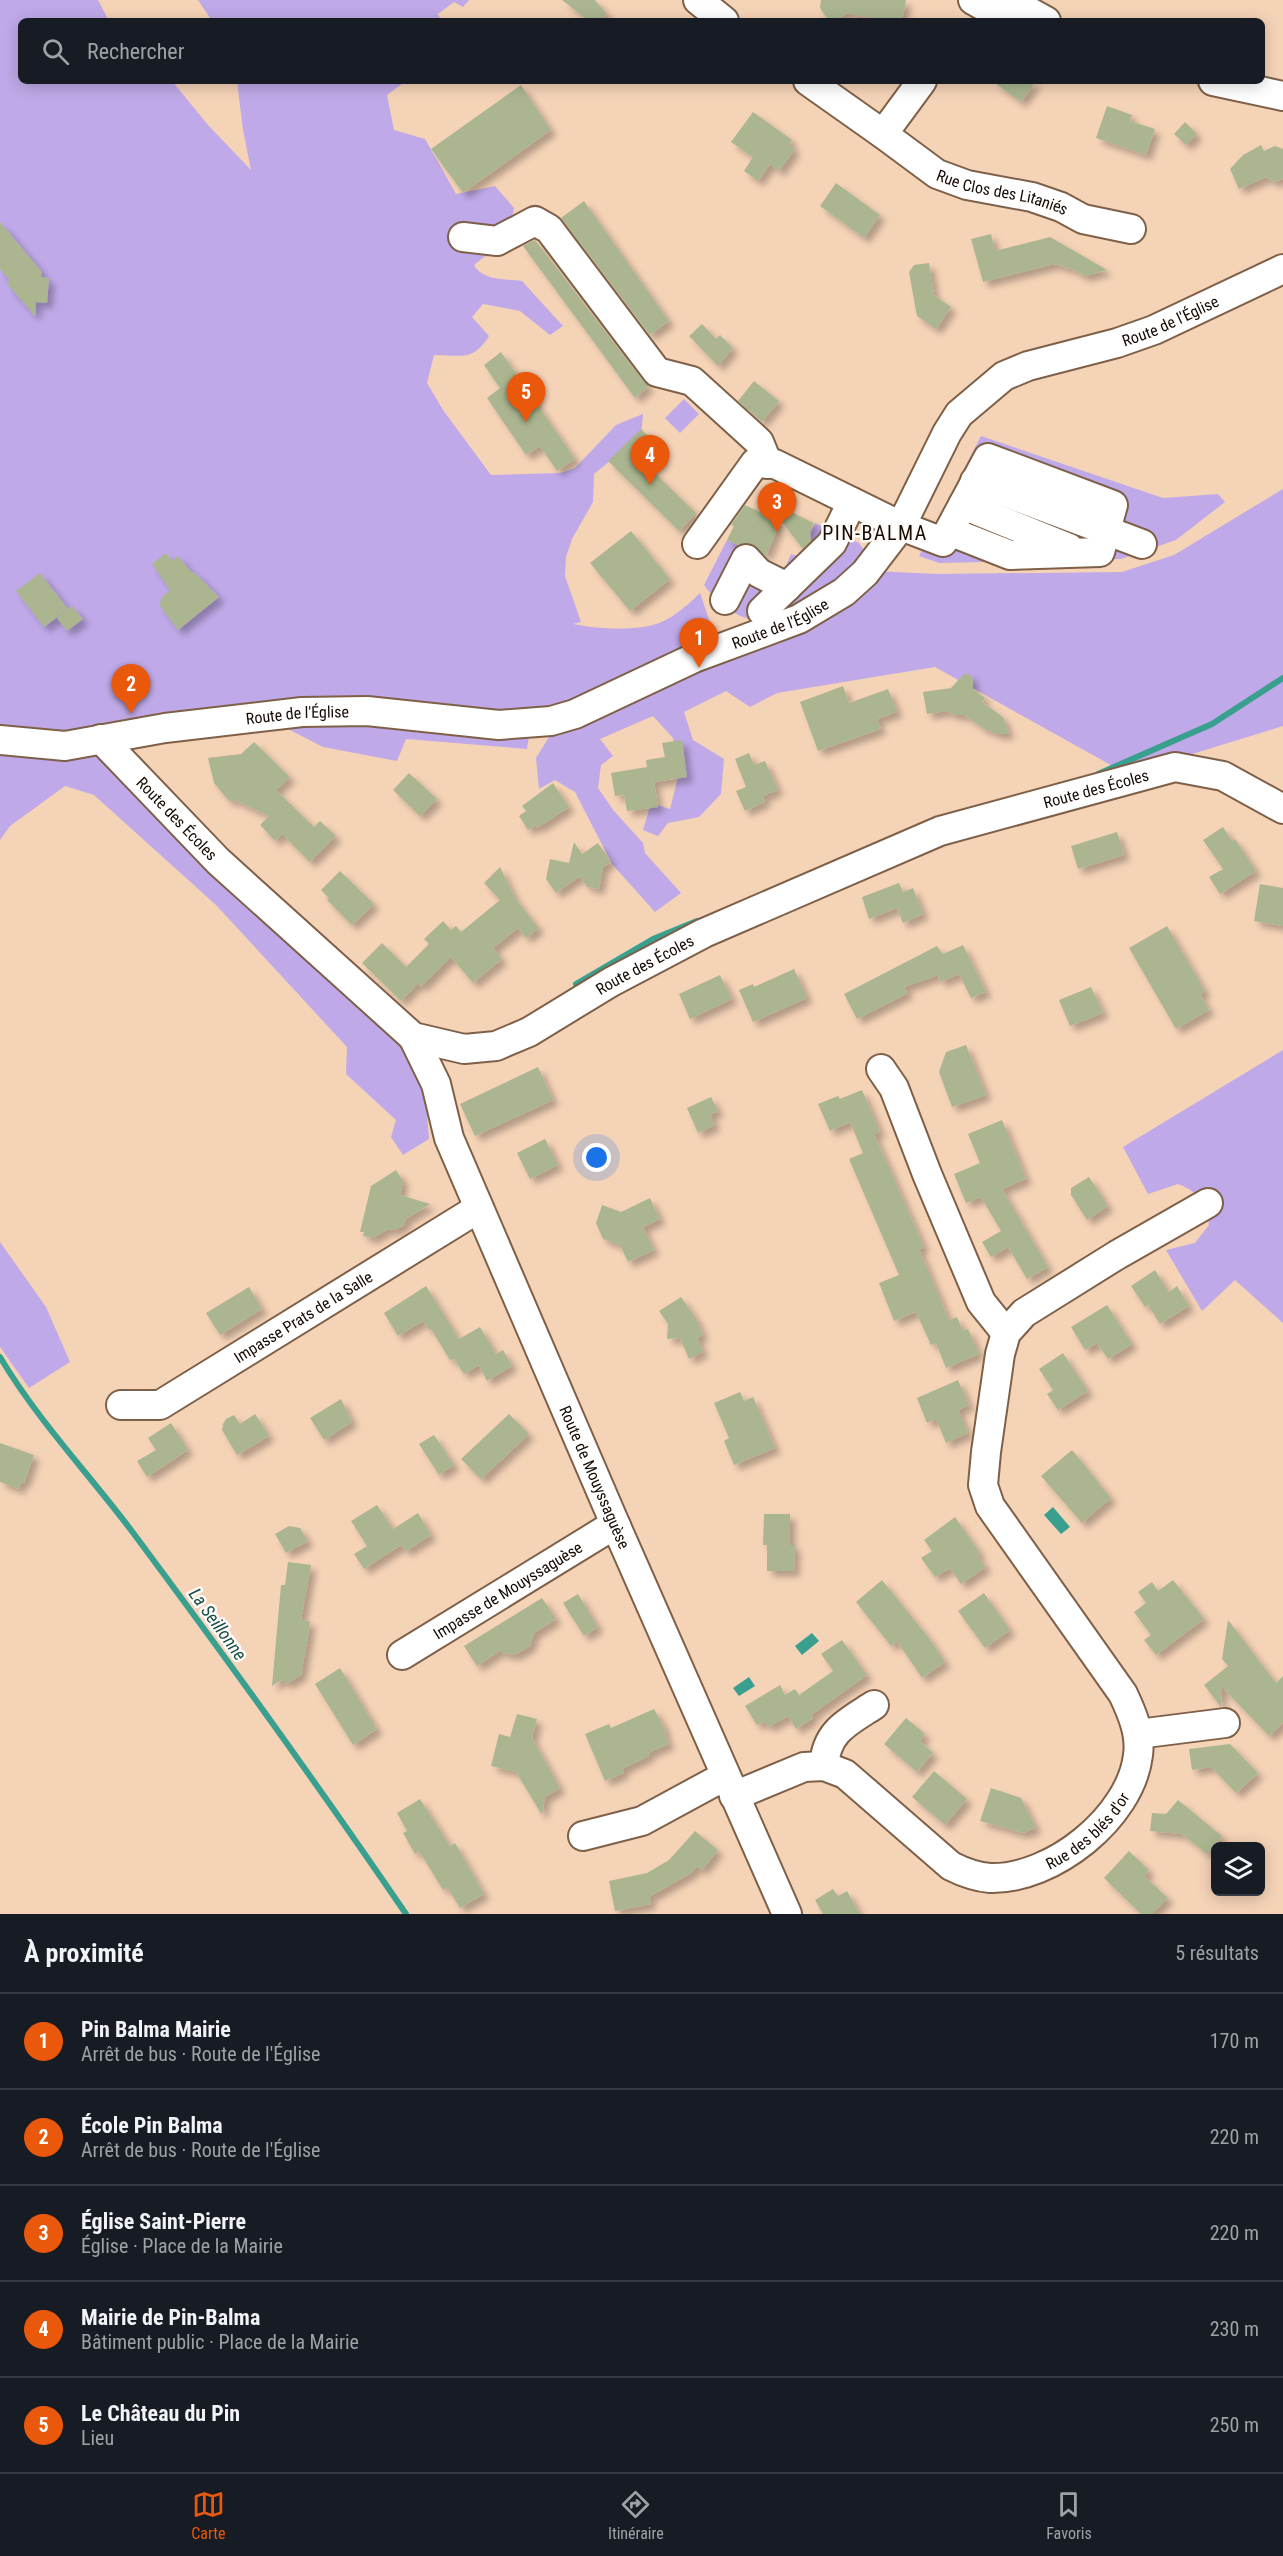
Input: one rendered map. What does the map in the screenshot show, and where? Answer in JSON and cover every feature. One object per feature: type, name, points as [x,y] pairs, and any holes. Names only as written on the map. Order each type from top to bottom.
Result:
[{"type":"street","points":[[698,0],[720,18]]},
{"type":"street","points":[[1008,0],[1041,18]]},
{"type":"street","points":[[974,6],[1003,18]]},
{"type":"street","name":"Rue Clos des Litaniés","points":[[812,84],[937,174],[967,185],[1032,197],[1061,207],[1083,219],[1131,229]]},
{"type":"street","points":[[883,134],[920,84]]},
{"type":"street","points":[[1227,84],[1283,96]]},
{"type":"street","points":[[463,237],[497,241],[535,220],[549,229],[657,372],[692,381],[759,442],[768,464]]},
{"type":"street","name":"Route de l'Église","points":[[5,748],[65,746],[165,728],[302,712],[367,711],[499,725],[551,721],[596,705],[694,658],[799,619],[844,592],[865,573],[901,526],[947,433],[959,414],[1004,376],[1028,366],[1117,343],[1154,330],[1283,269]]},
{"type":"street","points":[[697,544],[755,463],[775,464],[901,526],[943,542],[969,494]]},
{"type":"street","points":[[969,494],[1106,530],[1142,544]]},
{"type":"street","points":[[969,494],[1080,553]]},
{"type":"street","points":[[762,611],[832,543],[852,502]]},
{"type":"street","points":[[949,531],[1010,555],[1101,552],[1106,530]]},
{"type":"street","points":[[725,600],[746,559],[759,573],[787,586]]},
{"type":"street","name":"Route des Écoles","points":[[101,739],[218,861],[413,1037],[464,1049],[496,1047],[529,1032],[611,982],[704,933],[940,831],[1175,767],[1223,776],[1283,809]]},
{"type":"street","name":"Route de Mouyssaguèse","points":[[413,1037],[436,1084],[449,1138],[478,1208],[787,1914]]},
{"type":"street","points":[[436,1084],[464,1049]]},
{"type":"street","points":[[881,1069],[894,1088],[927,1174],[981,1302],[1006,1333],[1024,1313],[1117,1255],[1208,1203]]},
{"type":"street","name":"Impasse Prats de la Salle","points":[[122,1405],[160,1405],[478,1208]]},
{"type":"street","name":"Rue des blés d'or","points":[[824,1766],[845,1774],[951,1866],[967,1874],[990,1878],[1008,1876],[1043,1866],[1071,1851],[1117,1810],[1132,1782],[1138,1755],[1138,1734],[1123,1694],[990,1506],[983,1485],[1000,1354],[1006,1333]]},
{"type":"street","name":"Impasse de Mouyssaguèse","points":[[402,1655],[603,1531],[616,1526]]},
{"type":"street","points":[[583,1836],[642,1821],[730,1786],[804,1767],[824,1766],[825,1750],[838,1728],[874,1705]]},
{"type":"street","points":[[1138,1734],[1225,1723]]},
{"type":"shaded area","points":[[0,0],[98,0],[107,18],[18,18],[18,84],[174,84],[208,125],[251,170],[237,84],[402,84],[387,95],[394,130],[425,139],[456,194],[495,186],[514,208],[505,250],[484,257],[474,265],[489,277],[522,281],[563,326],[550,335],[520,311],[483,304],[472,317],[489,336],[483,344],[466,355],[434,355],[427,383],[443,410],[491,475],[560,473],[575,468],[616,425],[643,414],[641,436],[594,474],[593,502],[572,539],[566,557],[565,576],[581,622],[573,624],[613,629],[653,625],[672,616],[700,593],[714,634],[690,648],[699,664],[872,571],[937,574],[1122,572],[1174,555],[1283,489],[1283,726],[1127,774],[935,667],[777,693],[750,707],[726,691],[684,712],[693,740],[724,759],[721,794],[699,817],[668,823],[658,836],[643,830],[651,803],[670,809],[679,773],[673,738],[653,716],[600,739],[613,756],[601,765],[598,788],[614,811],[643,843],[645,853],[681,893],[655,912],[612,864],[575,792],[555,780],[539,789],[536,758],[554,729],[529,736],[527,749],[406,739],[397,761],[323,747],[245,707],[156,713],[133,747],[139,768],[421,1041],[429,1139],[403,1155],[391,1137],[396,1120],[346,1074],[347,1047],[216,905],[94,795],[65,786],[10,826],[0,840]]},
{"type":"shaded area","points":[[198,0],[469,0],[463,7],[454,2],[438,14],[440,18],[210,18]]},
{"type":"shaded area","points":[[684,399],[699,414],[680,433],[665,418]]},
{"type":"shaded area","points":[[981,436],[1163,498],[1218,494],[1225,502],[1176,540],[1121,559],[939,563],[919,556]]},
{"type":"shaded area","points":[[815,523],[859,543],[865,552],[862,560],[816,598],[756,621],[726,608],[704,585],[727,540],[785,568],[791,554],[798,556],[812,543],[809,535]]},
{"type":"shaded area","points":[[1283,1050],[1283,1323],[1235,1280],[1202,1311],[1166,1250],[1195,1243],[1209,1225],[1206,1210],[1196,1195],[1178,1184],[1148,1194],[1123,1147]]},
{"type":"shaded area","points":[[0,1242],[46,1307],[70,1362],[29,1388],[0,1347]]},
{"type":"water","points":[[1053,1507],[1070,1527],[1061,1534],[1044,1515]]},
{"type":"water","points":[[812,1633],[819,1641],[802,1655],[795,1646]]},
{"type":"water","points":[[749,1677],[755,1686],[739,1696],[733,1688]]},
{"type":"building","points":[[562,0],[595,0],[607,14],[602,18],[585,18]]},
{"type":"building","points":[[821,0],[906,0],[903,18],[872,18],[847,13],[840,18],[827,18],[820,8]]},
{"type":"building","points":[[996,84],[1034,84],[1021,102]]},
{"type":"building","points":[[521,85],[551,130],[463,193],[431,149]]},
{"type":"building","points":[[1107,106],[1132,115],[1130,121],[1155,129],[1146,155],[1096,138]]},
{"type":"building","points":[[753,112],[792,140],[789,145],[795,149],[779,171],[770,164],[758,181],[744,171],[753,157],[731,142]]},
{"type":"building","points":[[1185,122],[1197,134],[1186,145],[1174,134]]},
{"type":"building","points":[[1261,145],[1264,151],[1275,146],[1283,149],[1283,179],[1274,182],[1266,177],[1239,189],[1230,169],[1243,155]]},
{"type":"building","points":[[836,183],[880,215],[864,238],[820,206]]},
{"type":"building","points":[[584,201],[669,321],[650,335],[561,218]]},
{"type":"building","points":[[0,222],[42,272],[41,277],[49,278],[47,303],[36,302],[35,316],[8,285],[9,279],[0,269]]},
{"type":"building","points":[[991,234],[995,251],[1050,237],[1107,270],[1085,276],[1072,269],[1054,264],[983,282],[971,239]]},
{"type":"building","points":[[535,240],[649,386],[635,398],[523,246]]},
{"type":"building","points":[[929,263],[934,295],[951,307],[936,329],[917,316],[909,272],[914,265]]},
{"type":"building","points":[[702,324],[716,339],[720,335],[733,348],[718,366],[689,336]]},
{"type":"building","points":[[501,352],[575,459],[557,471],[540,446],[526,455],[487,398],[500,388],[484,365]]},
{"type":"building","points":[[754,381],[779,401],[762,422],[738,401]]},
{"type":"building","points":[[641,429],[653,441],[638,457],[696,513],[679,531],[608,461]]},
{"type":"building","points":[[745,505],[777,520],[778,527],[766,556],[752,544],[737,545],[727,540],[734,526],[731,525]]},
{"type":"building","points":[[787,510],[814,523],[810,532],[811,541],[803,549],[781,521]]},
{"type":"building","points":[[631,531],[670,579],[630,611],[590,563]]},
{"type":"building","points":[[166,553],[172,561],[178,556],[192,573],[194,572],[219,597],[178,630],[160,606],[161,598],[170,590],[152,564]]},
{"type":"building","points":[[40,573],[68,609],[44,627],[16,591]]},
{"type":"building","points":[[72,606],[83,619],[67,631],[57,618]]},
{"type":"building","points":[[964,674],[969,674],[973,679],[973,689],[985,698],[982,702],[1003,717],[1009,734],[996,734],[986,730],[964,715],[955,715],[946,711],[927,714],[923,692],[951,688]]},
{"type":"building","points":[[843,686],[849,703],[888,689],[897,712],[877,719],[881,729],[818,751],[800,702]]},
{"type":"building","points":[[682,740],[687,777],[654,782],[658,807],[627,811],[624,795],[615,796],[611,773],[647,767],[646,760],[665,757],[662,743]]},
{"type":"building","points":[[254,742],[290,777],[276,790],[314,827],[320,821],[336,836],[310,862],[282,834],[275,841],[260,825],[269,816],[232,799],[230,802],[214,783],[208,758],[241,754]]},
{"type":"building","points":[[749,753],[754,765],[765,761],[778,790],[763,796],[765,802],[745,811],[736,791],[746,787],[735,759]]},
{"type":"building","points":[[409,773],[437,799],[420,816],[393,790]]},
{"type":"building","points":[[553,783],[569,807],[537,828],[536,825],[528,830],[519,816],[526,811],[522,806]]},
{"type":"building","points":[[1223,827],[1232,841],[1235,839],[1256,871],[1220,894],[1209,877],[1223,869],[1203,840]]},
{"type":"building","points":[[1117,832],[1124,855],[1078,869],[1071,846]]},
{"type":"building","points":[[574,842],[582,854],[598,843],[611,862],[603,867],[599,889],[587,887],[580,876],[556,893],[546,879],[550,859],[569,863]]},
{"type":"building","points":[[500,867],[515,898],[539,928],[526,938],[518,928],[493,948],[502,959],[473,983],[451,957],[421,987],[418,983],[401,1001],[362,963],[382,943],[406,967],[429,944],[424,939],[443,921],[451,930],[456,926],[461,932],[500,900],[484,883]]},
{"type":"building","points":[[340,871],[374,904],[352,925],[327,900],[329,898],[321,890]]},
{"type":"building","points":[[899,883],[903,892],[913,888],[923,914],[903,923],[897,908],[869,919],[862,897]]},
{"type":"building","points":[[1260,884],[1283,888],[1283,926],[1254,921]]},
{"type":"building","points":[[1167,926],[1205,991],[1200,994],[1209,1010],[1176,1029],[1129,948]]},
{"type":"building","points":[[963,945],[986,992],[971,998],[959,974],[940,982],[938,975],[904,987],[908,993],[857,1019],[844,994],[937,946],[943,954]]},
{"type":"building","points":[[794,969],[807,998],[753,1022],[739,990],[753,984],[754,987]]},
{"type":"building","points":[[720,975],[732,999],[690,1019],[679,994]]},
{"type":"building","points":[[1091,987],[1103,1013],[1070,1026],[1059,1000]]},
{"type":"building","points":[[966,1045],[986,1095],[952,1107],[939,1072],[946,1052]]},
{"type":"building","points":[[538,1067],[553,1100],[475,1136],[460,1104]]},
{"type":"building","points":[[862,1090],[880,1132],[874,1134],[924,1247],[919,1249],[949,1320],[957,1317],[963,1331],[968,1329],[979,1354],[946,1368],[936,1343],[931,1345],[916,1312],[894,1321],[879,1283],[899,1275],[849,1159],[863,1153],[850,1122],[830,1131],[818,1104],[838,1096],[840,1099]]},
{"type":"building","points":[[711,1097],[718,1111],[710,1115],[715,1125],[698,1133],[687,1108]]},
{"type":"building","points":[[1002,1120],[1026,1179],[1002,1189],[1048,1267],[1027,1279],[1008,1247],[991,1257],[982,1242],[1001,1231],[981,1197],[966,1203],[954,1174],[980,1163],[968,1134]]},
{"type":"building","points":[[545,1139],[558,1165],[530,1179],[517,1153]]},
{"type":"building","points":[[396,1170],[403,1181],[400,1195],[430,1204],[406,1219],[404,1225],[395,1230],[388,1229],[373,1238],[363,1236],[364,1232],[360,1232],[371,1186]]},
{"type":"building","points":[[1089,1177],[1108,1206],[1087,1220],[1071,1195],[1071,1188]]},
{"type":"building","points":[[650,1198],[660,1219],[643,1227],[654,1250],[628,1262],[620,1245],[603,1239],[596,1223],[602,1205],[621,1212]]},
{"type":"building","points":[[1155,1270],[1169,1292],[1177,1286],[1189,1306],[1160,1324],[1148,1305],[1145,1307],[1131,1286]]},
{"type":"building","points":[[426,1286],[459,1339],[480,1327],[496,1354],[503,1350],[512,1366],[487,1381],[479,1365],[464,1374],[454,1359],[450,1360],[431,1329],[429,1330],[423,1321],[398,1336],[384,1313]]},
{"type":"building","points":[[249,1287],[262,1309],[220,1335],[206,1313]]},
{"type":"building","points":[[681,1297],[696,1318],[703,1335],[697,1338],[703,1352],[689,1359],[680,1338],[667,1339],[668,1324],[659,1311]]},
{"type":"building","points":[[1107,1305],[1132,1344],[1108,1359],[1097,1343],[1085,1350],[1071,1327]]},
{"type":"building","points":[[1063,1353],[1088,1391],[1058,1410],[1047,1394],[1053,1390],[1039,1369]]},
{"type":"building","points":[[958,1380],[969,1405],[958,1410],[968,1433],[946,1443],[936,1419],[927,1423],[917,1398]]},
{"type":"building","points":[[740,1392],[744,1401],[753,1397],[775,1448],[734,1465],[724,1441],[729,1438],[714,1403]]},
{"type":"building","points":[[341,1399],[352,1422],[324,1440],[310,1418]]},
{"type":"building","points":[[255,1414],[269,1436],[237,1455],[222,1430],[223,1424],[226,1419],[234,1415],[240,1424]]},
{"type":"building","points":[[509,1414],[529,1434],[481,1479],[461,1459]]},
{"type":"building","points":[[171,1423],[188,1450],[147,1477],[137,1461],[156,1450],[148,1438]]},
{"type":"building","points":[[434,1435],[454,1465],[439,1475],[419,1444]]},
{"type":"building","points":[[0,1443],[34,1455],[24,1483],[21,1482],[19,1489],[0,1482]]},
{"type":"building","points":[[1072,1450],[1111,1498],[1082,1523],[1041,1476]]},
{"type":"building","points":[[377,1505],[393,1529],[418,1513],[431,1535],[406,1551],[401,1545],[364,1569],[354,1554],[367,1546],[351,1521]]},
{"type":"building","points":[[764,1514],[790,1514],[790,1545],[795,1545],[794,1571],[767,1571],[767,1545],[763,1545]]},
{"type":"building","points":[[955,1517],[980,1553],[977,1555],[986,1567],[961,1584],[950,1568],[935,1577],[921,1558],[932,1551],[924,1540]]},
{"type":"building","points":[[289,1526],[300,1528],[308,1541],[286,1553],[275,1534]]},
{"type":"building","points":[[288,1562],[311,1565],[301,1620],[310,1621],[301,1675],[286,1684],[283,1679],[272,1686],[281,1585],[285,1585]]},
{"type":"building","points":[[882,1580],[945,1662],[922,1678],[897,1641],[891,1646],[856,1602]]},
{"type":"building","points":[[1173,1580],[1204,1619],[1156,1655],[1144,1640],[1151,1635],[1134,1612],[1146,1603],[1138,1592],[1152,1582],[1158,1591]]},
{"type":"building","points":[[984,1593],[1010,1630],[985,1648],[958,1611]]},
{"type":"building","points":[[578,1594],[598,1627],[584,1636],[563,1603]]},
{"type":"building","points":[[542,1598],[556,1619],[534,1633],[530,1646],[515,1655],[503,1653],[501,1650],[477,1666],[464,1646]]},
{"type":"building","points":[[1228,1620],[1276,1683],[1283,1676],[1283,1723],[1269,1736],[1222,1687],[1221,1707],[1204,1685],[1228,1666],[1222,1659]]},
{"type":"building","points":[[842,1640],[867,1675],[811,1715],[813,1718],[796,1729],[788,1716],[768,1727],[765,1721],[757,1725],[745,1706],[780,1685],[785,1695],[795,1689],[799,1695],[833,1671],[821,1654]]},
{"type":"building","points":[[340,1668],[377,1729],[353,1745],[315,1684]]},
{"type":"building","points":[[654,1709],[666,1731],[664,1732],[669,1744],[648,1753],[649,1756],[622,1769],[624,1773],[605,1781],[585,1734],[609,1724],[611,1728]]},
{"type":"building","points":[[517,1714],[537,1719],[532,1738],[560,1788],[545,1797],[542,1815],[516,1772],[491,1766],[499,1734],[510,1737]]},
{"type":"building","points":[[906,1718],[925,1734],[920,1741],[933,1753],[917,1772],[884,1744]]},
{"type":"building","points":[[1230,1744],[1258,1773],[1236,1793],[1211,1767],[1192,1770],[1189,1749]]},
{"type":"building","points":[[934,1771],[967,1799],[945,1825],[912,1797]]},
{"type":"building","points":[[991,1788],[1021,1798],[1036,1828],[1023,1833],[980,1821]]},
{"type":"building","points":[[420,1799],[450,1846],[455,1843],[484,1894],[460,1908],[447,1887],[443,1890],[419,1851],[415,1854],[403,1833],[407,1831],[397,1813]]},
{"type":"building","points":[[1178,1800],[1222,1836],[1217,1842],[1211,1842],[1211,1849],[1207,1854],[1182,1834],[1150,1831],[1152,1813],[1166,1814]]},
{"type":"building","points":[[695,1831],[718,1850],[702,1870],[697,1866],[691,1873],[649,1897],[651,1904],[615,1911],[609,1881],[647,1873],[669,1860]]},
{"type":"building","points":[[1129,1851],[1149,1870],[1144,1876],[1168,1898],[1152,1914],[1141,1914],[1104,1878]]},
{"type":"building","points":[[833,1889],[838,1896],[847,1891],[860,1914],[823,1914],[815,1900]]},
{"type":"waterway","points":[[1098,774],[1212,724],[1283,678]]},
{"type":"waterway","points":[[576,984],[653,939],[697,921]]},
{"type":"waterway","name":"La Seillonne","points":[[0,1357],[31,1403],[117,1512],[203,1628],[306,1770],[406,1914]]},
{"type":"place","name":"Le Château du Pin","points":[[526,422]]},
{"type":"place","name":"Mairie de Pin-Balma","points":[[650,485]]},
{"type":"place","name":"Église Saint-Pierre","points":[[777,532]]},
{"type":"place","name":"Pin Balma Mairie","points":[[699,668]]},
{"type":"place","name":"École Pin Balma","points":[[131,714]]},
{"type":"district","name":"PIN-BALMA","points":[[875,533]]}]
